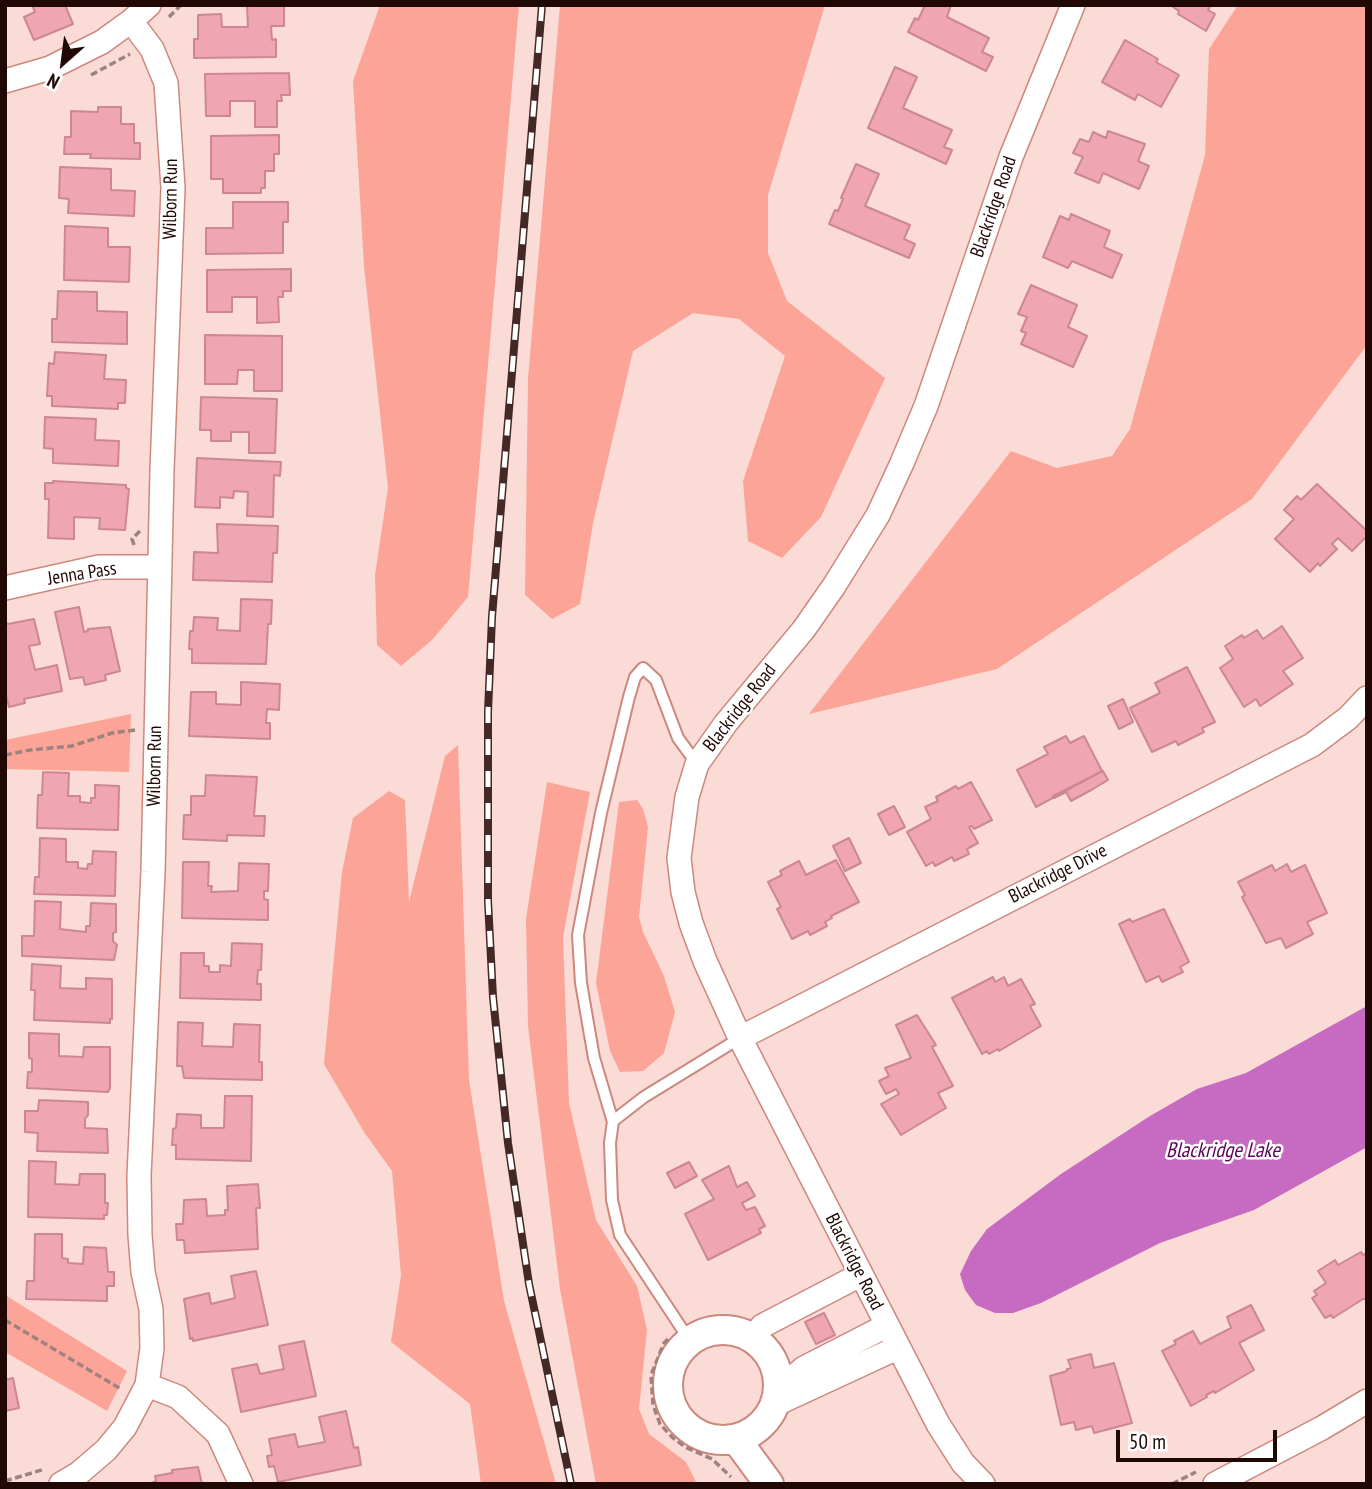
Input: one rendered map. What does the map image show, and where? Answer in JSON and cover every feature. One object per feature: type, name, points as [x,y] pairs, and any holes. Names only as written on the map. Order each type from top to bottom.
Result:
[{"type":"street","points":[[5,81],[50,68],[102,42],[149,5]]},
{"type":"street","name":"Blackridge Road","points":[[984,1484],[963,1463],[938,1424],[740,1038],[691,923],[683,892],[679,858],[687,797],[697,764],[726,723],[804,629],[857,552],[878,515],[926,406],[1011,157],[1073,5]]},
{"type":"street","name":"Wilborn Run","points":[[57,1474],[78,1474],[106,1450],[125,1427],[137,1383],[152,1348],[151,1309],[143,1272],[139,1176],[153,872],[151,567],[173,188],[166,83],[152,49],[131,21]]},
{"type":"street","name":"Jenna Pass","points":[[5,588],[99,567],[151,567]]},
{"type":"street","name":"Blackridge Drive","points":[[740,1038],[1312,745],[1348,718],[1367,698]]},
{"type":"street","points":[[752,1339],[762,1326],[860,1275]]},
{"type":"street","points":[[776,1397],[777,1375],[772,1361],[752,1339],[731,1331],[685,1334],[669,1375],[668,1389],[676,1415],[696,1433],[709,1439],[736,1439],[759,1426],[776,1397],[804,1368],[886,1326]]},
{"type":"street","points":[[776,1397],[897,1348]]},
{"type":"street","points":[[137,1383],[178,1397],[218,1434],[241,1484]]},
{"type":"street","points":[[1215,1484],[1322,1428],[1367,1401]]},
{"type":"street","points":[[736,1439],[769,1484]]},
{"type":"lane","points":[[685,1334],[620,1235],[612,1200],[610,1143],[613,1122],[594,1058],[581,983],[578,935],[601,813],[629,697],[635,677],[643,668],[656,680],[678,738],[697,764]]},
{"type":"lane","points":[[613,1122],[644,1097],[740,1038]]},
{"type":"path","points":[[142,529],[132,539],[151,567]]},
{"type":"path","points":[[5,755],[72,747],[111,733],[135,730]]},
{"type":"path","points":[[5,1320],[123,1391]]},
{"type":"path","points":[[685,1334],[664,1343],[656,1360],[652,1375],[653,1405],[660,1424],[672,1437],[685,1447],[712,1459],[738,1484]]},
{"type":"path","points":[[118,1399],[123,1391],[137,1383]]},
{"type":"path","points":[[5,1481],[57,1474]]},
{"type":"shaded area","points":[[380,5],[519,5],[468,597],[432,640],[401,666],[377,645],[375,575],[388,488],[364,266],[353,81]]},
{"type":"shaded area","points":[[560,5],[825,5],[768,195],[768,253],[787,301],[885,378],[821,517],[782,558],[748,541],[743,481],[785,356],[739,319],[693,313],[633,351],[593,523],[580,604],[552,619],[525,595],[528,379]]},
{"type":"shaded area","points":[[1238,5],[1367,5],[1367,345],[1252,499],[997,669],[809,714],[1011,451],[1057,468],[1112,456],[1130,429],[1205,155],[1209,49]]},
{"type":"shaded area","points":[[131,714],[129,772],[5,769],[5,740]]},
{"type":"shaded area","points":[[458,745],[469,1080],[504,1301],[556,1484],[481,1484],[470,1404],[391,1342],[401,1275],[392,1171],[364,1132],[324,1064],[342,872],[353,818],[389,791],[405,800],[409,902],[445,756]]},
{"type":"shaded area","points":[[547,782],[590,792],[563,937],[569,1103],[596,1220],[637,1286],[647,1330],[639,1409],[649,1434],[686,1462],[697,1484],[596,1484],[560,1289],[528,1026],[526,919]]},
{"type":"shaded area","points":[[637,800],[643,809],[648,827],[639,917],[643,932],[664,976],[675,1012],[664,1053],[643,1071],[620,1072],[610,1051],[596,983],[619,802]]},
{"type":"shaded area","points":[[5,1295],[127,1371],[107,1411],[5,1352]]},
{"type":"water","name":"Blackridge Lake","points":[[1367,1006],[1367,1147],[1254,1210],[1160,1243],[1041,1303],[1013,1313],[995,1313],[976,1305],[965,1290],[960,1274],[971,1251],[987,1229],[1061,1174],[1150,1116],[1197,1089],[1246,1073]]},
{"type":"building","points":[[32,5],[65,5],[73,24],[34,40],[24,17],[35,12]]},
{"type":"building","points":[[247,5],[284,5],[284,26],[271,26],[272,40],[276,39],[276,57],[194,58],[194,39],[198,39],[198,15],[221,14],[222,27],[248,27]]},
{"type":"building","points":[[925,5],[951,5],[947,17],[989,38],[982,52],[993,57],[986,71],[908,32]]},
{"type":"building","points":[[1170,5],[1211,5],[1208,10],[1215,14],[1206,31],[1178,14],[1179,11]]},
{"type":"building","points":[[1125,40],[1179,75],[1161,107],[1138,94],[1135,100],[1102,82]]},
{"type":"building","points":[[895,67],[917,77],[903,108],[952,130],[944,147],[952,150],[946,164],[868,128]]},
{"type":"building","points":[[289,73],[290,95],[281,95],[282,101],[277,101],[277,127],[255,127],[255,101],[230,101],[230,116],[206,116],[205,74]]},
{"type":"building","points":[[98,107],[121,107],[121,124],[134,124],[134,143],[140,143],[140,159],[90,158],[91,154],[64,154],[65,137],[71,137],[71,111],[98,112]]},
{"type":"building","points":[[1108,131],[1145,144],[1138,161],[1149,166],[1139,189],[1103,173],[1099,183],[1075,173],[1083,157],[1073,153],[1080,139],[1089,142],[1093,132],[1106,138]]},
{"type":"building","points":[[279,135],[279,154],[274,154],[274,171],[265,171],[265,188],[261,188],[261,193],[223,193],[223,179],[211,179],[211,136]]},
{"type":"building","points":[[856,164],[879,174],[865,206],[910,225],[904,239],[915,244],[909,258],[829,224],[835,210],[838,211]]},
{"type":"building","points":[[60,167],[111,169],[111,190],[135,191],[134,216],[68,213],[69,199],[59,198]]},
{"type":"building","points":[[233,202],[288,202],[288,222],[283,222],[283,253],[206,254],[206,228],[233,228]]},
{"type":"building","points":[[1071,214],[1110,231],[1104,247],[1122,255],[1112,278],[1072,261],[1068,268],[1043,257],[1060,216],[1069,220]]},
{"type":"building","points":[[65,226],[108,228],[108,247],[130,247],[129,282],[64,280]]},
{"type":"building","points":[[291,269],[291,291],[283,291],[283,297],[278,297],[279,322],[257,323],[257,297],[232,297],[232,312],[207,312],[207,270]]},
{"type":"building","points":[[1031,285],[1077,305],[1068,327],[1087,336],[1073,367],[1021,344],[1026,333],[1021,331],[1027,317],[1018,314]]},
{"type":"building","points":[[58,291],[97,292],[97,311],[127,312],[127,344],[52,342],[52,319],[57,319]]},
{"type":"building","points":[[205,335],[282,336],[282,391],[254,391],[254,370],[238,370],[237,384],[205,384]]},
{"type":"building","points":[[55,352],[106,355],[104,379],[126,380],[125,403],[118,403],[118,409],[52,406],[52,396],[47,396],[49,363],[54,364]]},
{"type":"building","points":[[201,397],[277,399],[275,453],[249,453],[249,432],[231,432],[231,441],[211,441],[211,430],[200,430]]},
{"type":"building","points":[[45,417],[96,419],[95,440],[119,441],[118,466],[53,463],[53,449],[44,448]]},
{"type":"building","points":[[197,458],[281,462],[280,476],[274,475],[273,517],[247,516],[248,492],[234,491],[233,498],[220,497],[220,508],[195,507]]},
{"type":"building","points":[[53,481],[126,485],[129,489],[125,530],[99,529],[100,518],[74,517],[74,539],[48,538],[49,499],[45,499],[45,483]]},
{"type":"building","points":[[1317,484],[1367,531],[1367,536],[1352,551],[1338,538],[1332,544],[1337,549],[1310,572],[1275,539],[1294,519],[1284,510],[1297,496],[1301,500]]},
{"type":"building","points":[[217,524],[278,526],[272,582],[193,580],[194,552],[218,553]]},
{"type":"building","points":[[241,599],[272,600],[266,664],[192,663],[192,649],[189,649],[194,617],[218,618],[217,630],[240,631]]},
{"type":"building","points":[[79,607],[84,632],[88,629],[110,627],[120,671],[105,675],[106,680],[85,685],[83,677],[70,679],[55,612]]},
{"type":"building","points":[[34,619],[40,644],[29,646],[35,670],[57,665],[62,691],[24,699],[25,703],[9,707],[5,692],[5,622],[8,624]]},
{"type":"building","points":[[1282,626],[1303,658],[1283,671],[1293,684],[1260,706],[1256,699],[1244,707],[1220,668],[1233,659],[1225,646],[1242,635],[1244,638],[1257,630],[1263,639]]},
{"type":"building","points":[[1187,667],[1215,722],[1202,728],[1204,732],[1178,745],[1176,741],[1152,752],[1130,708],[1160,693],[1155,683]]},
{"type":"building","points":[[241,682],[280,684],[279,710],[267,709],[266,723],[270,723],[270,739],[189,736],[191,692],[216,692],[216,704],[241,705]]},
{"type":"building","points":[[1123,699],[1133,722],[1119,729],[1108,706]]},
{"type":"building","points":[[1066,736],[1070,743],[1084,736],[1102,771],[1036,807],[1017,770],[1048,754],[1044,747]]},
{"type":"building","points":[[1103,771],[1108,780],[1093,789],[1071,801],[1066,792],[1054,798],[1053,796]]},
{"type":"building","points":[[43,772],[69,773],[68,796],[80,796],[80,802],[91,803],[91,798],[95,798],[95,785],[119,786],[118,830],[37,828],[38,795],[42,795]]},
{"type":"building","points":[[206,775],[257,777],[254,816],[265,816],[264,836],[227,835],[227,841],[183,839],[184,815],[191,815],[191,796],[205,796]]},
{"type":"building","points":[[971,782],[992,820],[974,829],[969,827],[978,843],[967,849],[969,854],[954,861],[952,857],[935,866],[933,862],[926,866],[907,832],[931,819],[925,807],[938,801],[936,797],[956,786],[958,789]]},
{"type":"building","points":[[894,806],[905,827],[889,835],[878,814]]},
{"type":"building","points":[[40,838],[66,839],[66,862],[78,862],[78,868],[87,869],[88,864],[92,864],[93,851],[116,852],[115,896],[34,894],[35,877],[39,877]]},
{"type":"building","points":[[849,838],[861,863],[845,871],[833,846]]},
{"type":"building","points":[[836,860],[859,902],[831,916],[832,918],[825,922],[827,926],[810,935],[808,931],[792,939],[777,909],[781,907],[768,882],[782,875],[780,871],[799,861],[806,875]]},
{"type":"building","points":[[183,862],[209,862],[208,886],[212,886],[211,892],[238,891],[239,863],[269,864],[268,891],[264,891],[264,899],[268,900],[268,920],[182,918]]},
{"type":"building","points":[[1287,864],[1291,872],[1305,865],[1327,913],[1307,922],[1313,934],[1286,948],[1281,938],[1266,943],[1242,897],[1245,895],[1238,882],[1272,865],[1275,871]]},
{"type":"building","points":[[35,901],[61,902],[60,929],[86,932],[86,926],[90,926],[91,903],[116,904],[116,932],[113,933],[113,941],[117,945],[114,960],[22,956],[22,936],[34,936]]},
{"type":"building","points":[[1164,909],[1189,962],[1180,967],[1183,972],[1162,982],[1159,976],[1146,982],[1119,924],[1130,919],[1132,922]]},
{"type":"building","points":[[232,943],[262,944],[261,970],[258,970],[257,984],[261,984],[261,1000],[180,998],[181,953],[204,953],[204,966],[209,966],[209,972],[220,972],[220,965],[231,966]]},
{"type":"building","points":[[32,964],[61,966],[60,988],[86,989],[86,978],[112,979],[110,1023],[34,1020]]},
{"type":"building","points":[[993,977],[995,982],[1004,977],[1008,986],[1021,979],[1035,1004],[1030,1006],[1041,1026],[999,1051],[998,1049],[982,1054],[952,998]]},
{"type":"building","points":[[917,1015],[936,1045],[932,1047],[953,1086],[938,1093],[946,1108],[901,1135],[881,1104],[899,1094],[896,1089],[886,1094],[879,1081],[889,1076],[885,1068],[911,1058],[896,1025]]},
{"type":"building","points":[[178,1022],[203,1023],[202,1046],[233,1047],[234,1024],[260,1025],[259,1062],[262,1062],[262,1080],[184,1078],[182,1066],[177,1066]]},
{"type":"building","points":[[29,1033],[59,1034],[59,1056],[83,1057],[84,1047],[110,1047],[108,1092],[27,1088],[28,1072],[32,1072]]},
{"type":"building","points":[[225,1096],[252,1096],[251,1161],[176,1159],[176,1145],[172,1145],[177,1114],[201,1115],[201,1128],[224,1128]]},
{"type":"building","points":[[39,1100],[88,1102],[85,1128],[107,1129],[108,1153],[37,1151],[38,1133],[25,1132],[25,1111],[38,1111]]},
{"type":"building","points":[[29,1161],[56,1162],[55,1184],[79,1185],[80,1174],[105,1174],[107,1215],[104,1215],[104,1219],[28,1217]]},
{"type":"building","points":[[689,1162],[697,1176],[675,1188],[667,1173]]},
{"type":"building","points":[[729,1166],[737,1187],[747,1182],[755,1196],[742,1203],[746,1210],[755,1207],[765,1226],[759,1229],[761,1233],[708,1260],[685,1214],[714,1199],[702,1180]]},
{"type":"building","points":[[258,1184],[258,1249],[185,1253],[184,1240],[177,1240],[176,1224],[183,1224],[184,1200],[206,1199],[207,1216],[225,1215],[225,1210],[228,1210],[227,1186]]},
{"type":"building","points":[[35,1234],[62,1234],[62,1258],[68,1259],[68,1263],[83,1264],[84,1247],[106,1248],[108,1272],[114,1272],[114,1286],[107,1286],[107,1301],[26,1299],[27,1281],[34,1281]]},
{"type":"building","points":[[1361,1252],[1363,1255],[1367,1253],[1367,1299],[1333,1318],[1331,1315],[1325,1318],[1312,1298],[1317,1295],[1314,1291],[1326,1283],[1318,1271],[1335,1260],[1338,1265]]},
{"type":"building","points":[[256,1271],[268,1325],[193,1341],[193,1338],[190,1339],[184,1299],[209,1293],[211,1304],[235,1298],[231,1276]]},
{"type":"building","points":[[1251,1305],[1264,1330],[1239,1343],[1254,1370],[1215,1393],[1214,1391],[1206,1395],[1207,1397],[1191,1406],[1162,1351],[1193,1331],[1200,1344],[1231,1328],[1227,1317]]},
{"type":"building","points":[[824,1313],[835,1335],[816,1344],[805,1322]]},
{"type":"building","points":[[304,1341],[316,1396],[241,1412],[232,1369],[257,1364],[260,1374],[284,1369],[279,1346]]},
{"type":"building","points":[[1091,1354],[1094,1368],[1114,1363],[1132,1423],[1094,1433],[1092,1426],[1076,1430],[1074,1422],[1061,1425],[1050,1376],[1071,1368],[1068,1360]]},
{"type":"building","points":[[13,1378],[19,1408],[5,1411],[5,1380]]},
{"type":"building","points":[[346,1411],[354,1448],[358,1447],[361,1465],[278,1482],[274,1466],[269,1467],[267,1456],[272,1455],[269,1439],[295,1434],[298,1447],[325,1442],[319,1417]]},
{"type":"building","points":[[198,1467],[202,1484],[149,1484],[156,1481],[155,1476],[172,1473],[172,1470]]},
{"type":"railway","points":[[542,5],[492,617],[488,712],[488,901],[493,997],[508,1143],[529,1284],[571,1484]]}]
